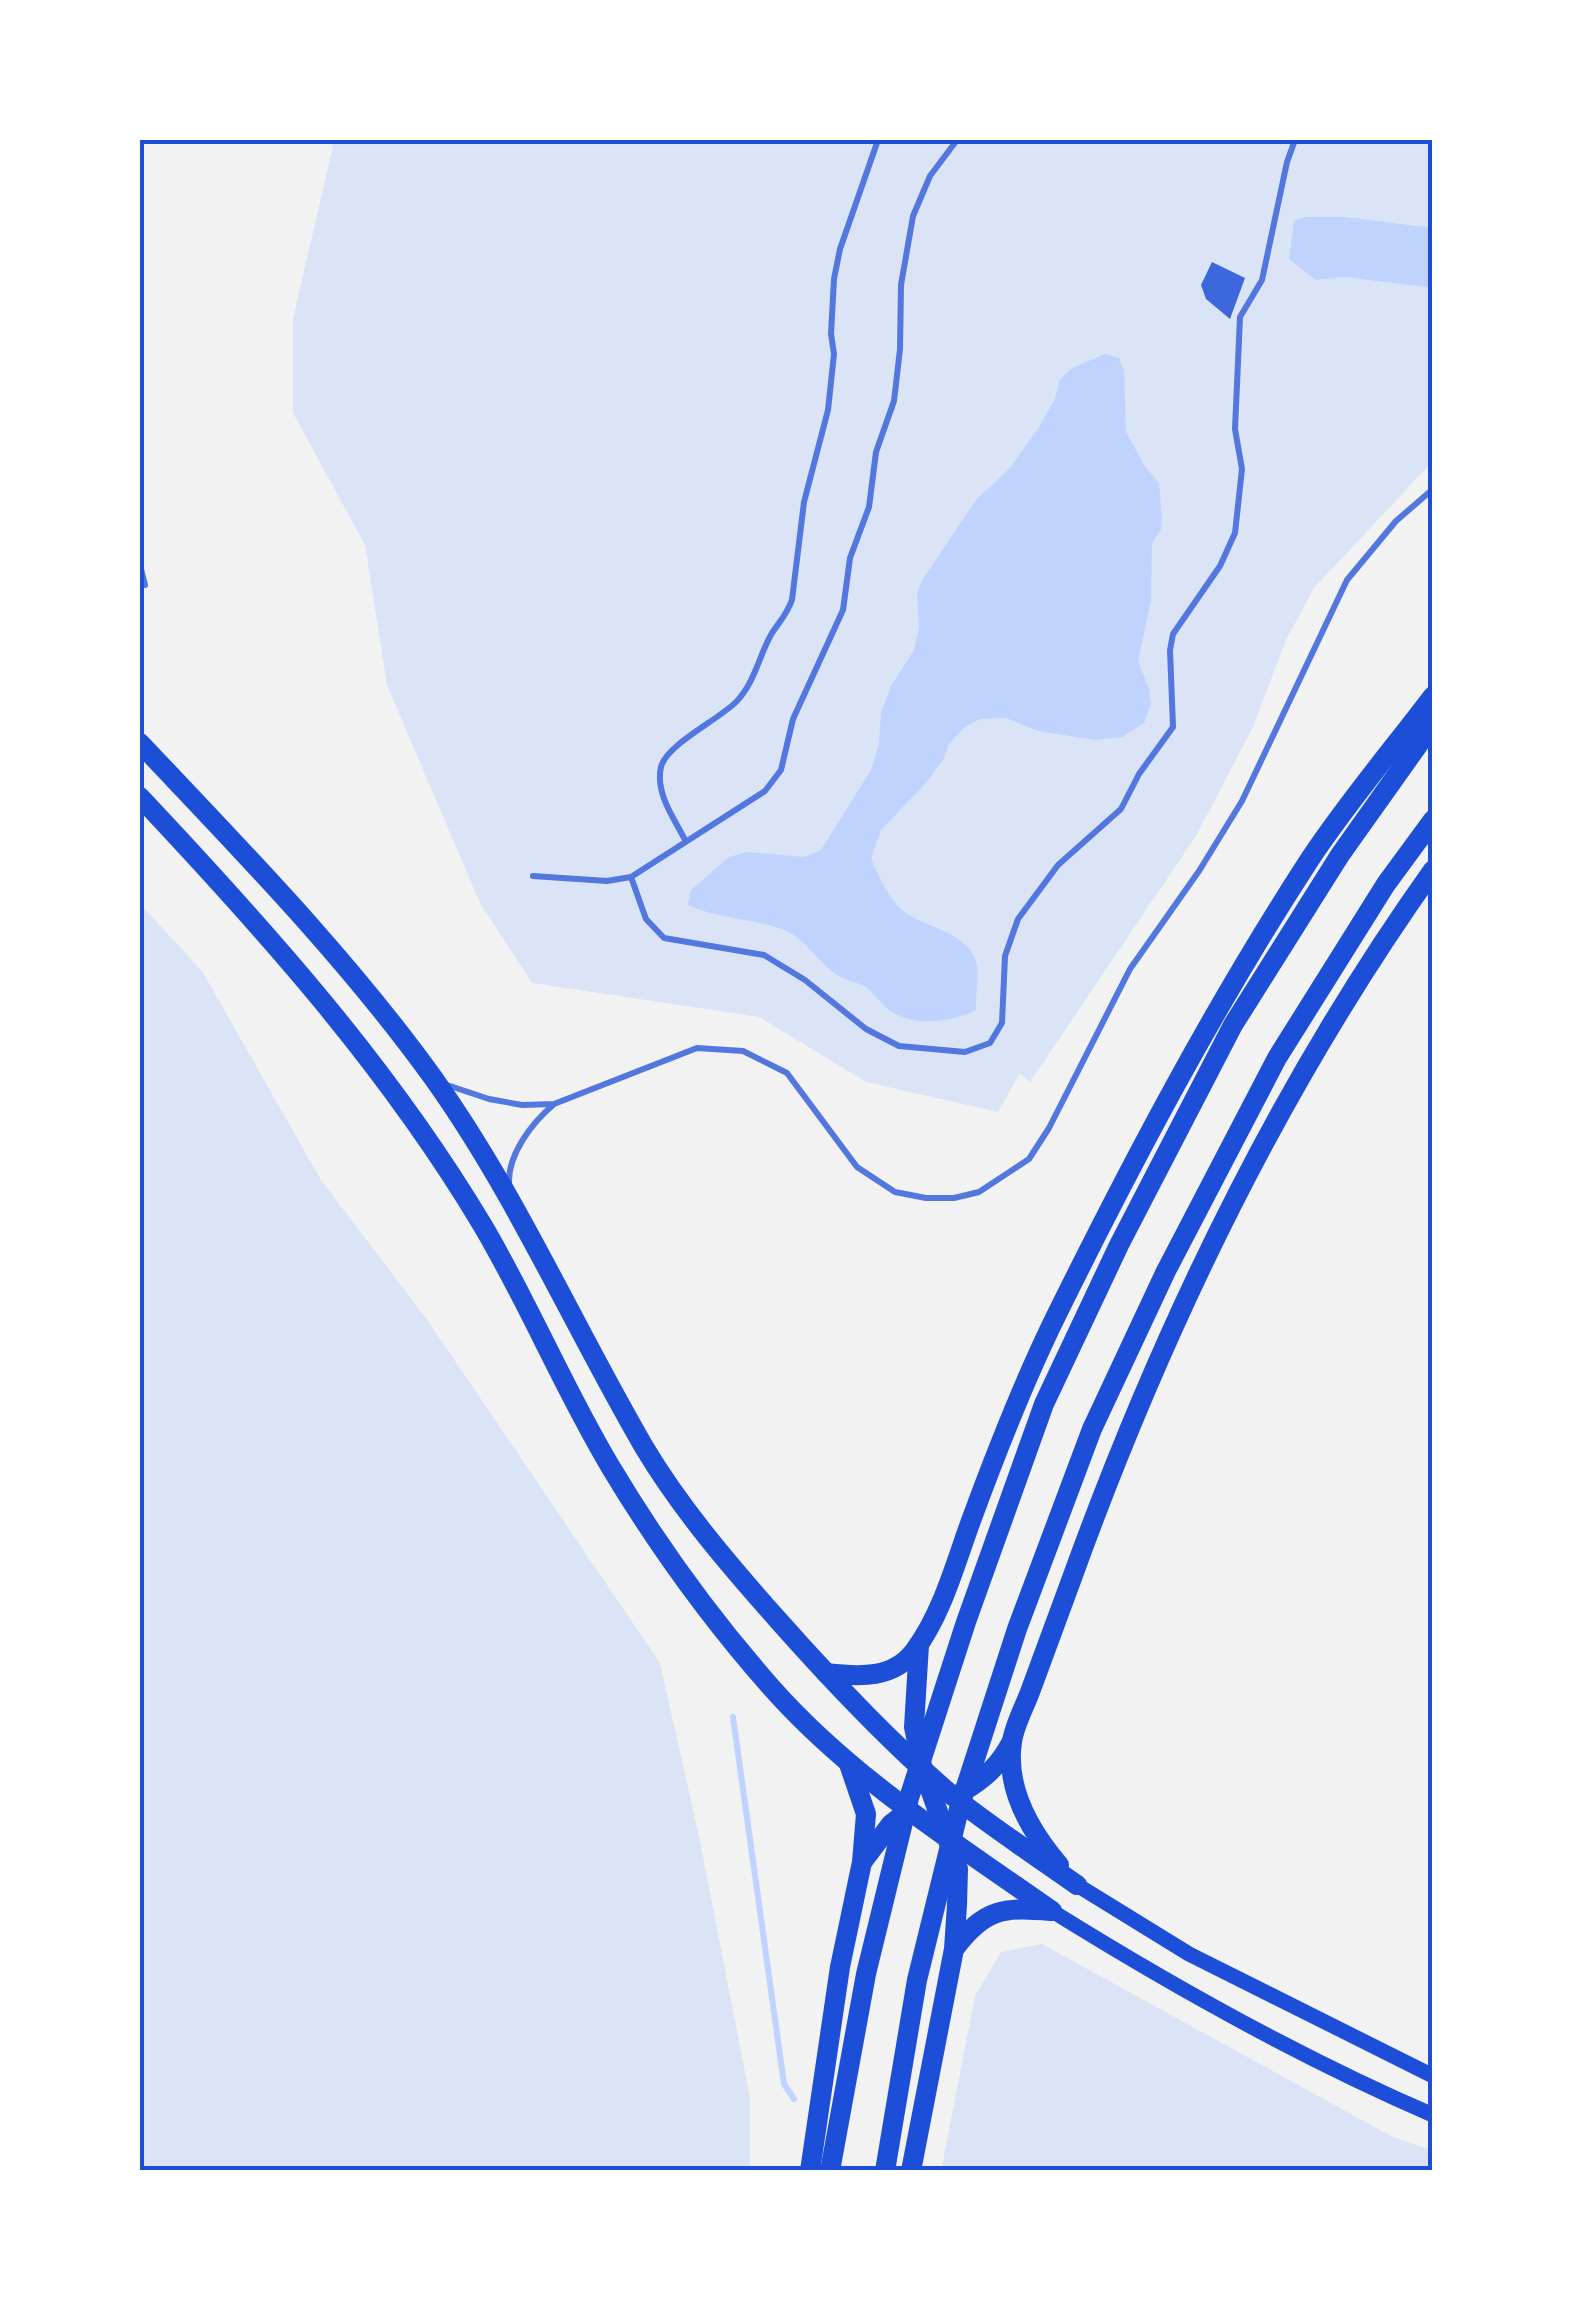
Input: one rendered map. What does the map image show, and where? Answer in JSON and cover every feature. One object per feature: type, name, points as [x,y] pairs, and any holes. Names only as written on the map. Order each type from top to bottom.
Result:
[{"type":"highway","points":[[826,1673],[884,1673],[904,1664],[919,1644],[938,1610],[997,1449],[1055,1318],[1231,984],[1312,856],[1433,696]]},
{"type":"highway","points":[[830,2171],[866,1974],[909,1798],[966,1622],[1044,1404],[1119,1245],[1224,1042],[1340,856],[1433,724]]},
{"type":"highway","points":[[140,743],[276,888],[383,1012],[434,1080],[510,1202],[646,1450],[721,1556],[826,1673],[922,1766],[945,1800],[1077,1885]]},
{"type":"highway","points":[[140,798],[276,944],[398,1095],[485,1230],[610,1466],[685,1578],[771,1687],[848,1762],[908,1811],[1052,1911]]},
{"type":"highway","points":[[885,2171],[918,1980],[960,1805],[1017,1629],[1092,1428],[1166,1271],[1277,1058],[1386,884],[1433,820]]},
{"type":"highway","points":[[862,1862],[890,1824],[908,1811],[945,1800],[982,1780],[1002,1760],[1092,1523],[1172,1328],[1261,1148],[1380,944],[1433,870]]},
{"type":"highway","points":[[919,1644],[914,1727],[922,1766]]},
{"type":"highway","points":[[1012,1742],[1013,1791],[1047,1850],[1077,1885]]},
{"type":"highway","points":[[810,2171],[840,1967],[862,1862],[866,1814],[848,1762]]},
{"type":"highway","points":[[910,2171],[954,1949],[958,1869],[947,1837],[945,1800]]},
{"type":"highway","points":[[954,1949],[972,1926],[993,1913],[1012,1908],[1052,1911]]},
{"type":"main road","points":[[1077,1885],[1189,1954],[1433,2076]]},
{"type":"main road","points":[[1052,1911],[1258,2030],[1433,2116]]},
{"type":"lane","points":[[686,840],[660,788],[662,764],[674,749],[737,702],[772,633],[787,615],[804,502],[828,410],[834,354],[834,279],[840,248],[878,140]]},
{"type":"lane","points":[[533,876],[607,881],[630,876],[765,791],[781,770],[793,719],[842,610],[850,558],[869,508],[876,452],[896,388],[901,285],[913,216],[930,176],[957,140]]},
{"type":"lane","points":[[630,876],[646,920],[664,938],[764,956],[804,980],[866,1030],[899,1046],[965,1052],[990,1043],[1002,1023],[1005,956],[1018,920],[1058,865],[1121,808],[1172,727],[1173,634],[1220,566],[1234,533],[1242,469],[1234,429],[1240,317],[1262,280],[1295,140]]},
{"type":"lane","points":[[434,1080],[489,1099],[522,1105],[554,1104],[697,1048],[743,1051],[787,1073],[857,1167],[895,1192],[954,1198],[979,1192],[1028,1159],[1075,1080],[1130,969],[1242,800],[1347,580],[1396,521],[1433,489]]},
{"type":"lane","points":[[140,566],[145,585],[140,584]]},
{"type":"lane","points":[[510,1202],[508,1174],[522,1142],[554,1104]]},
{"type":"shaded area","points":[[329,140],[1433,140],[1433,461],[1314,588],[1286,640],[1253,727],[1196,836],[1030,1082],[1020,1073],[998,1112],[866,1082],[759,1017],[532,983],[480,903],[387,685],[365,545],[293,413],[293,318],[333,146]]},
{"type":"shaded area","points":[[140,904],[202,971],[321,1180],[428,1321],[660,1663],[700,1841],[750,2098],[750,2171],[140,2171]]},
{"type":"shaded area","points":[[1042,1944],[1391,2136],[1433,2151],[1433,2171],[941,2171],[975,1996],[1001,1952]]},
{"type":"water","points":[[1305,217],[1345,217],[1433,228],[1433,288],[1345,277],[1316,280],[1289,259],[1294,221]]},
{"type":"water","points":[[1105,354],[1119,358],[1124,370],[1126,432],[1159,483],[1161,529],[1152,543],[1151,600],[1138,662],[1151,704],[1144,723],[1122,737],[1095,740],[1038,731],[1006,718],[980,719],[965,727],[949,744],[943,760],[925,784],[881,830],[871,859],[890,895],[906,913],[965,944],[977,967],[976,1010],[943,1020],[908,1019],[888,1009],[866,987],[837,975],[792,934],[688,905],[691,890],[729,857],[747,852],[804,857],[821,850],[871,770],[879,744],[881,713],[891,686],[914,650],[919,627],[917,594],[923,579],[976,500],[1010,468],[1040,426],[1060,379],[1072,368]]},
{"type":"building","points":[[1212,262],[1245,278],[1230,319],[1206,299],[1201,285]]},
{"type":"waterway","points":[[733,1717],[784,2084],[794,2099]]}]
